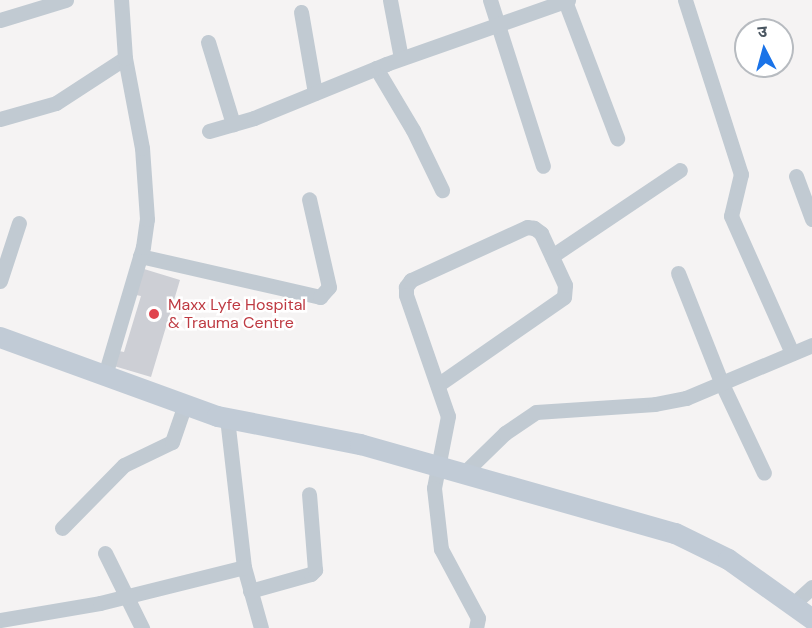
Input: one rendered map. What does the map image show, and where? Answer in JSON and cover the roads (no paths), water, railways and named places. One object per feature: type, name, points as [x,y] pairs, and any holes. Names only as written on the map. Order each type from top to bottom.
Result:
[{"type":"street","points":[[0,20],[66,0]]},
{"type":"street","points":[[105,375],[140,256],[147,198],[125,58],[121,0]]},
{"type":"street","points":[[390,0],[401,58]]},
{"type":"street","points":[[490,0],[495,24],[543,166]]},
{"type":"street","points":[[209,131],[315,93],[401,58],[567,0],[617,138]]},
{"type":"street","points":[[685,0],[741,174],[731,216],[792,354]]},
{"type":"street","points":[[301,12],[315,93]]},
{"type":"street","points":[[208,42],[233,124]]},
{"type":"street","points":[[0,119],[56,103],[125,58]]},
{"type":"street","points":[[376,68],[410,123],[442,190]]},
{"type":"street","points":[[552,256],[680,170]]},
{"type":"street","points":[[796,176],[812,219]]},
{"type":"street","points":[[140,256],[320,297],[329,286],[309,199]]},
{"type":"street","points":[[0,281],[20,223]]},
{"type":"street","points":[[439,384],[564,297],[565,285],[541,233],[527,227],[411,280],[406,295],[439,384],[449,423],[437,464],[434,488],[441,549],[477,618],[476,628]]},
{"type":"street","points":[[678,273],[722,384],[764,473]]},
{"type":"street","points":[[0,337],[185,405],[227,418],[360,444],[466,471],[675,533],[728,559],[812,619]]},
{"type":"street","points":[[466,471],[505,433],[536,412],[656,404],[722,384],[812,345]]},
{"type":"street","points":[[62,528],[123,465],[172,442],[185,405]]},
{"type":"street","points":[[227,418],[244,567],[261,628]]},
{"type":"street","points":[[250,591],[311,574],[315,570],[309,494]]},
{"type":"street","points":[[105,554],[129,595],[142,628]]},
{"type":"street","points":[[0,620],[69,610],[244,567]]},
{"type":"street","points":[[792,605],[812,587]]},
{"type":"place","name":"Maxx Lyfe Hospital & Trauma Centre","points":[[154,314]]}]
